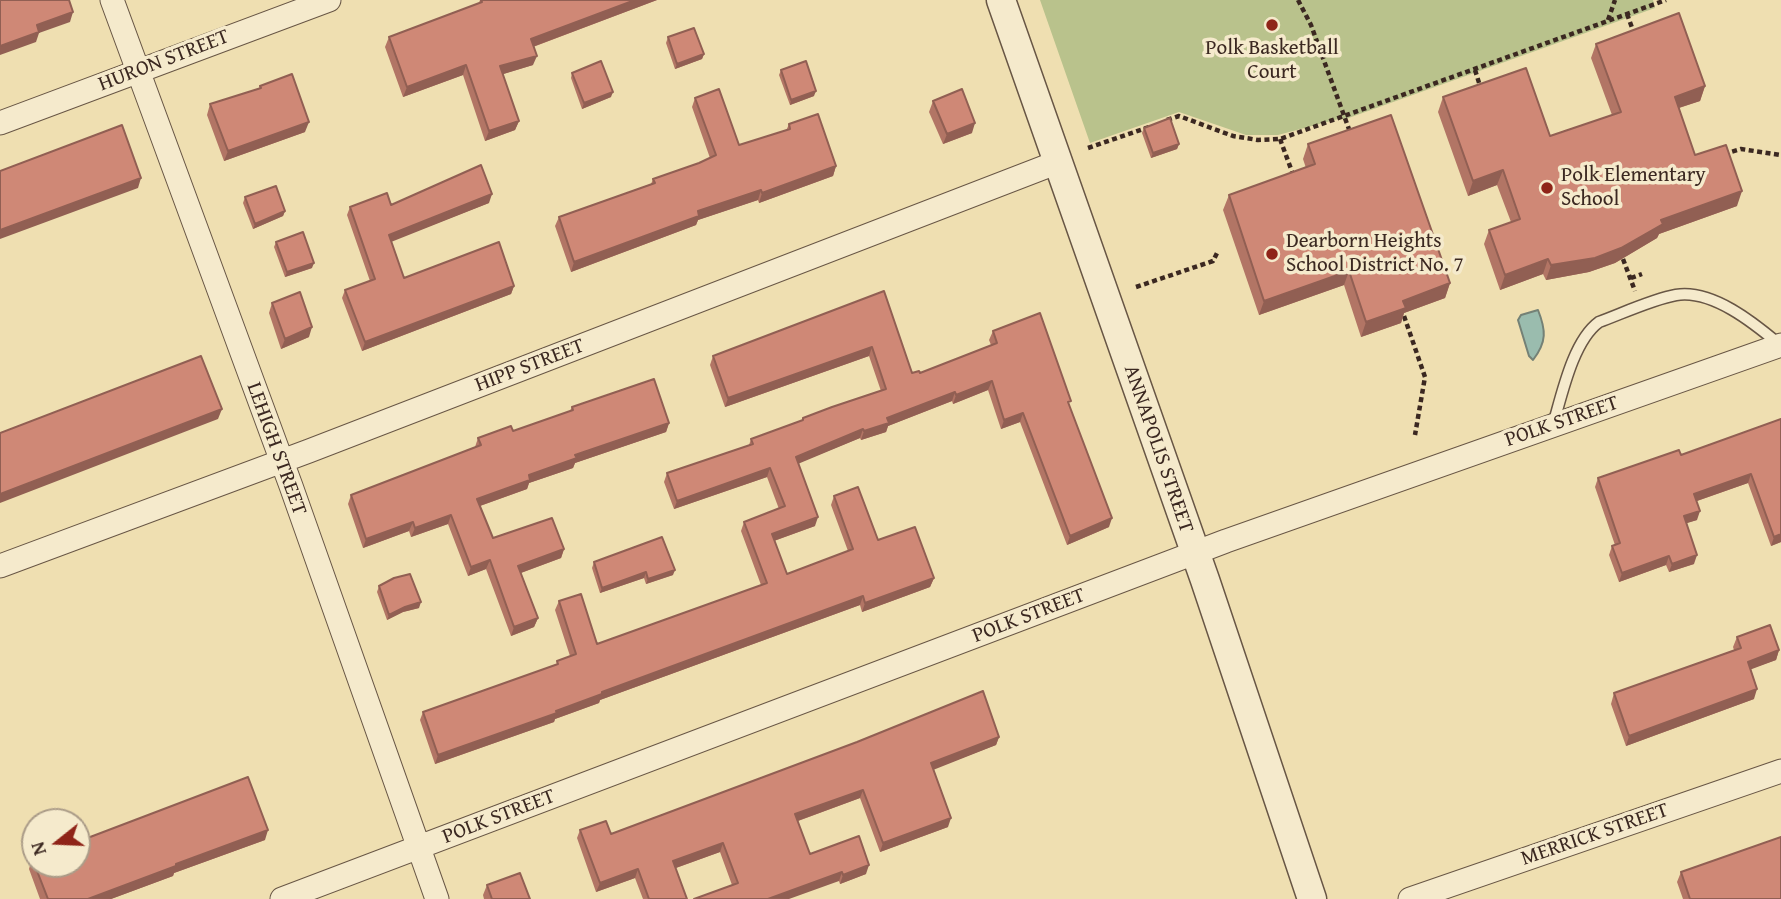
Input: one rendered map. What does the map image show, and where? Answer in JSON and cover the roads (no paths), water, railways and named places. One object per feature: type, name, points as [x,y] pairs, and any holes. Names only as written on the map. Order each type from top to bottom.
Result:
[{"type":"street","name":"LEHIGH STREET","points":[[112,0],[281,461],[437,899]]},
{"type":"street","name":"HURON STREET","points":[[0,123],[329,0]]},
{"type":"street","name":"ANNAPOLIS STREET","points":[[1001,0],[1195,553],[1312,899]]},
{"type":"street","name":"HIPP STREET","points":[[0,566],[281,461],[1058,162]]},
{"type":"street","name":"POLK STREET","points":[[282,899],[1195,553],[1780,345]]},
{"type":"street","name":"MERRICK STREET","points":[[1410,899],[1781,771]]},
{"type":"lane","points":[[1553,425],[1565,383],[1588,330],[1599,322],[1675,295],[1698,295],[1748,318],[1780,345]]},
{"type":"place","name":"Polk Basketball Court","points":[[1272,25]]},
{"type":"place","name":"Polk Elementary School","points":[[1547,188]]},
{"type":"place","name":"Dearborn Heights School District No. 7","points":[[1272,254]]}]
